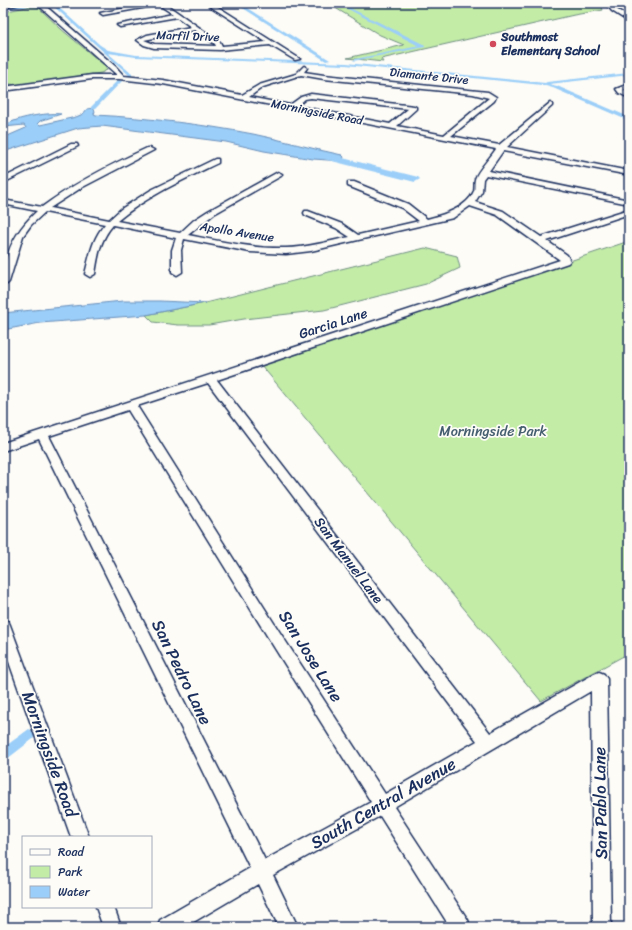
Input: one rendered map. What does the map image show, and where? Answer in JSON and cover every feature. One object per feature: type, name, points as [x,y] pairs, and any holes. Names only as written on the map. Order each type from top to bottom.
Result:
[{"type":"main road","points":[[608,3],[614,10],[629,20]]},
{"type":"street","points":[[3,6],[22,3]]},
{"type":"street","points":[[39,3],[114,68],[123,78]]},
{"type":"street","points":[[103,13],[160,3],[218,43],[220,48]]},
{"type":"street","points":[[208,3],[297,59]]},
{"type":"street","points":[[120,25],[178,15]]},
{"type":"street","name":"Marfil Drive","points":[[196,28],[146,37],[140,40],[146,44],[154,46],[220,48],[245,47],[271,43]]},
{"type":"street","name":"Diamante Drive","points":[[243,98],[261,86],[293,77],[303,70],[324,77],[473,92],[488,94],[493,97],[492,100],[446,137]]},
{"type":"street","name":"Morningside Road","points":[[3,90],[92,77],[163,82],[626,172]]},
{"type":"street","points":[[629,86],[619,90],[629,96]]},
{"type":"street","points":[[291,107],[303,98],[311,96],[414,108],[392,126]]},
{"type":"street","points":[[470,203],[476,195],[483,172],[501,148],[550,105]]},
{"type":"street","points":[[3,182],[37,162],[74,146]]},
{"type":"street","points":[[4,282],[18,236],[28,224],[65,194],[87,181],[150,150]]},
{"type":"street","points":[[90,274],[98,240],[102,232],[113,222],[133,205],[162,188],[215,161]]},
{"type":"street","points":[[626,172],[629,164]]},
{"type":"street","points":[[483,172],[629,202]]},
{"type":"street","points":[[177,272],[178,245],[182,236],[195,224],[212,212],[278,174]]},
{"type":"street","points":[[351,184],[405,206],[426,222]]},
{"type":"street","name":"Apollo Avenue","points":[[3,202],[182,236],[264,255],[311,248],[450,216],[470,203]]},
{"type":"street","name":"Garcia Lane","points":[[3,447],[565,260],[564,257],[541,240],[500,213],[470,203]]},
{"type":"street","points":[[541,240],[629,211]]},
{"type":"street","points":[[308,213],[351,232],[356,238]]},
{"type":"street","name":"San Manuel Lane","points":[[210,378],[488,743]]},
{"type":"street","name":"San Jose Lane","points":[[131,405],[382,805],[461,927]]},
{"type":"street","name":"San Pedro Lane","points":[[42,433],[288,927]]},
{"type":"street","name":"Morningside Road","points":[[3,625],[80,836]]},
{"type":"street","name":"South Central Avenue","points":[[167,927],[261,872],[382,805],[599,679]]},
{"type":"street","name":"San Pablo Lane","points":[[599,679],[602,927]]},
{"type":"street","points":[[105,908],[112,927]]},
{"type":"green space","points":[[343,3],[586,3],[601,5],[603,10],[574,15],[381,59],[383,62],[347,58],[404,45],[380,35],[332,6]]},
{"type":"green space","points":[[31,6],[38,7],[61,29],[104,65],[107,70],[101,73],[17,85],[3,83],[3,12]]},
{"type":"green space","name":"Morningside Park","points":[[629,241],[629,653],[541,701],[261,365]]},
{"type":"green space","points":[[425,248],[457,256],[460,268],[426,284],[324,310],[244,319],[209,325],[178,325],[153,322],[146,315],[205,303]]},
{"type":"water","points":[[93,108],[95,111],[94,114],[96,115],[175,122],[233,130],[342,155],[344,157],[342,161],[313,159],[264,151],[226,142],[102,126],[78,128],[3,152],[3,138],[26,128],[24,125],[4,127],[14,121],[31,116],[61,114],[40,121],[38,123],[40,125],[76,117],[83,114],[87,109]]},
{"type":"water","points":[[123,301],[205,303],[146,315],[40,323],[3,330],[3,313]]},
{"type":"waterway","points":[[52,3],[98,46],[107,51],[136,56],[346,64],[542,84],[555,87],[629,119]]},
{"type":"waterway","points":[[237,3],[328,60]]},
{"type":"waterway","points":[[355,60],[423,46],[346,7],[378,3]]},
{"type":"waterway","points":[[3,9],[34,4]]},
{"type":"waterway","points":[[103,50],[130,75]]},
{"type":"waterway","points":[[547,83],[629,74]]},
{"type":"waterway","points":[[93,108],[120,81]]},
{"type":"waterway","points":[[323,156],[415,179]]},
{"type":"waterway","points":[[3,755],[29,735]]},
{"type":"place","name":"Southmost Elementary School","points":[[493,44]]}]
